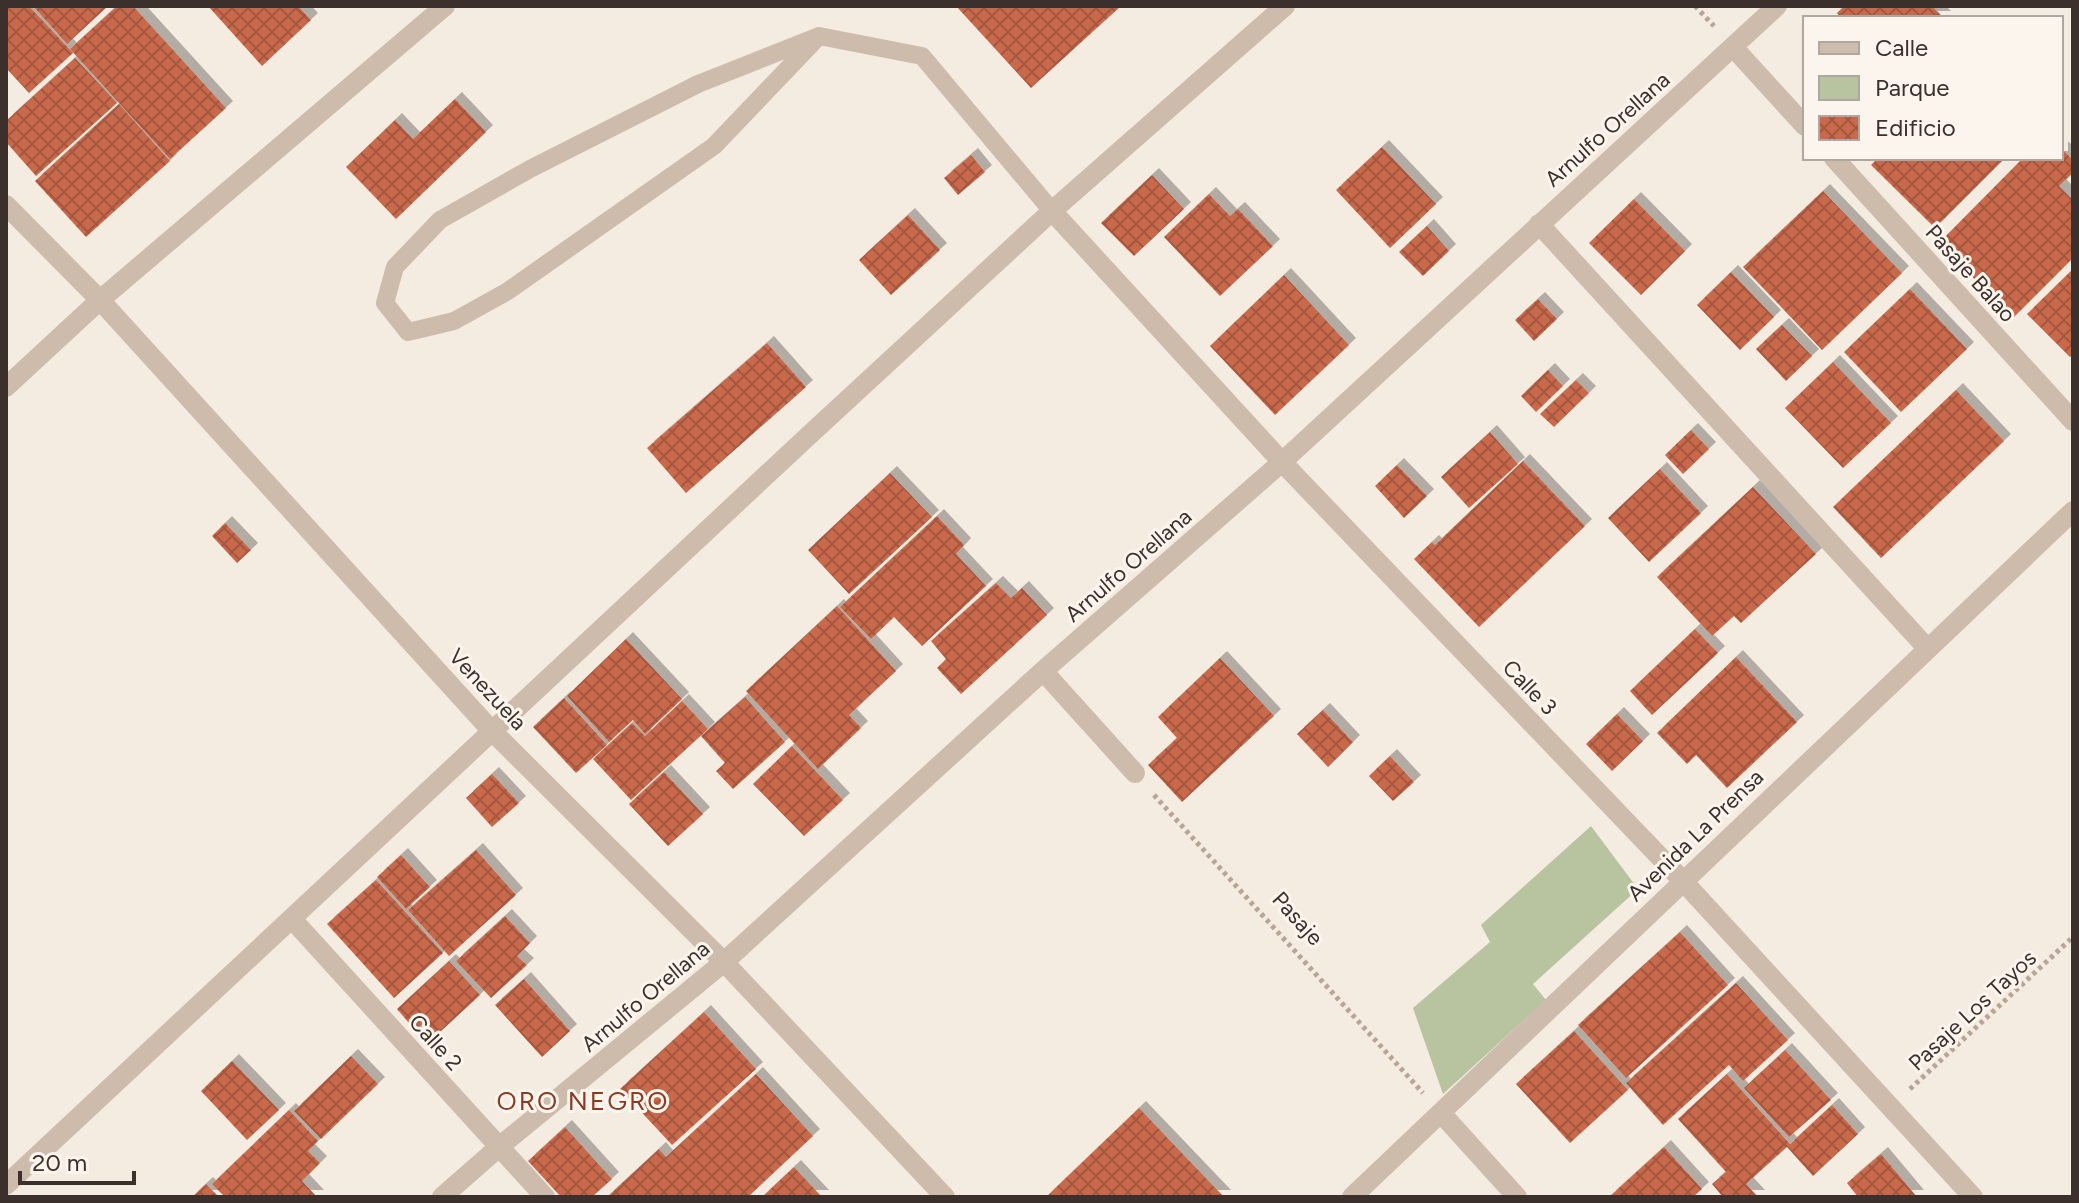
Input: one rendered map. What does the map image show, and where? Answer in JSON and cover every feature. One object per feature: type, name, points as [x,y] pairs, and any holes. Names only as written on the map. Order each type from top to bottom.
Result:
[{"type":"street","points":[[6,387],[100,300],[445,6]]},
{"type":"street","points":[[6,1185],[491,730],[1052,211],[1285,6]]},
{"type":"street","name":"Arnulfo Orellana","points":[[442,1197],[724,962],[1043,671],[1282,462],[1777,6]]},
{"type":"street","points":[[1733,47],[1803,124]]},
{"type":"street","name":"Pasaje Balao","points":[[1836,160],[2073,421]]},
{"type":"street","name":"Venezuela","points":[[6,205],[100,300],[491,730],[724,962],[945,1197]]},
{"type":"street","name":"Calle 3","points":[[1052,211],[1282,462],[1682,880],[1973,1197]]},
{"type":"street","points":[[1539,224],[1927,648]]},
{"type":"street","name":"Avenida La Prensa","points":[[1352,1197],[2073,511]]},
{"type":"street","points":[[1043,671],[1135,773]]},
{"type":"street","name":"Calle 2","points":[[292,919],[545,1197]]},
{"type":"street","points":[[1441,1113],[1517,1197]]},
{"type":"lane","points":[[819,36],[714,146],[508,291],[454,321],[408,332],[385,303],[395,267],[440,220],[530,169],[698,84],[819,36],[922,56],[1052,211]]},
{"type":"path","name":"Pasaje","points":[[1135,773],[1441,1113]]},
{"type":"path","name":"Pasaje Los Tayos","points":[[1892,1106],[2072,939]]},
{"type":"green space","points":[[1591,826],[1638,889],[1533,984],[1546,1000],[1443,1094],[1413,1008],[1490,942],[1481,925]]},
{"type":"building","points":[[6,6],[29,6],[73,53],[29,93],[6,68]]},
{"type":"building","points":[[33,6],[108,6],[67,44]]},
{"type":"building","points":[[117,6],[133,6],[226,108],[170,159],[70,49]]},
{"type":"building","points":[[208,6],[298,6],[311,20],[262,66]]},
{"type":"building","points":[[956,6],[1121,6],[1031,88]]},
{"type":"building","points":[[1844,6],[1932,6],[1942,16],[1839,16],[1837,13]]},
{"type":"building","points":[[75,58],[117,103],[36,176],[6,142],[6,121]]},
{"type":"building","points":[[455,99],[486,132],[396,219],[346,167],[395,120],[413,139]]},
{"type":"building","points":[[119,104],[170,161],[86,237],[35,181]]},
{"type":"building","points":[[1382,147],[1436,204],[1390,248],[1336,190]]},
{"type":"building","points":[[2063,150],[2073,160],[2073,173],[2059,186],[2073,200],[2073,258],[2013,318],[1939,243],[2021,160],[2063,160]]},
{"type":"building","points":[[971,155],[985,172],[958,195],[944,178]]},
{"type":"building","points":[[1876,160],[2003,160],[1935,228],[1871,165]]},
{"type":"building","points":[[1152,175],[1184,209],[1134,256],[1101,223]]},
{"type":"building","points":[[1823,191],[1902,273],[1822,350],[1743,267]]},
{"type":"building","points":[[1209,194],[1230,216],[1238,209],[1273,246],[1220,296],[1164,237]]},
{"type":"building","points":[[1634,199],[1685,251],[1641,295],[1589,243]]},
{"type":"building","points":[[908,215],[940,250],[891,295],[859,260]]},
{"type":"building","points":[[1427,226],[1449,251],[1423,276],[1399,252]]},
{"type":"building","points":[[2073,269],[2073,355],[2070,357],[2027,314]]},
{"type":"building","points":[[1731,272],[1774,317],[1740,350],[1697,305]]},
{"type":"building","points":[[1284,275],[1349,345],[1275,415],[1210,346]]},
{"type":"building","points":[[1910,289],[1967,349],[1901,412],[1844,352]]},
{"type":"building","points":[[1538,299],[1557,319],[1534,341],[1515,320]]},
{"type":"building","points":[[1782,325],[1812,356],[1786,381],[1756,349]]},
{"type":"building","points":[[767,343],[806,387],[686,493],[647,448]]},
{"type":"building","points":[[1833,362],[1891,423],[1843,468],[1785,408]]},
{"type":"building","points":[[1548,370],[1563,386],[1536,412],[1521,396]]},
{"type":"building","points":[[1576,380],[1589,393],[1554,427],[1540,414]]},
{"type":"building","points":[[1956,390],[2004,441],[1881,558],[1833,507]]},
{"type":"building","points":[[1691,430],[1709,449],[1683,474],[1665,455]]},
{"type":"building","points":[[1490,432],[1518,464],[1469,508],[1441,477]]},
{"type":"building","points":[[1523,461],[1585,526],[1479,627],[1414,559],[1432,542],[1435,545]]},
{"type":"building","points":[[1397,465],[1427,496],[1404,518],[1375,486]]},
{"type":"building","points":[[1660,469],[1701,513],[1649,562],[1608,518]]},
{"type":"building","points":[[890,473],[932,517],[849,594],[808,550]]},
{"type":"building","points":[[1753,487],[1816,554],[1741,623],[1734,616],[1712,636],[1657,577]]},
{"type":"building","points":[[937,516],[964,545],[956,554],[986,586],[922,646],[894,617],[871,639],[840,607]]},
{"type":"building","points":[[225,523],[251,550],[237,563],[212,536]]},
{"type":"building","points":[[996,583],[1011,598],[1022,588],[1047,615],[961,694],[937,668],[946,659],[931,641]]},
{"type":"building","points":[[837,606],[896,671],[849,715],[861,728],[818,769],[746,691]]},
{"type":"building","points":[[1695,629],[1718,653],[1652,715],[1630,691]]},
{"type":"building","points":[[626,639],[682,699],[645,734],[633,720],[609,742],[567,696]]},
{"type":"building","points":[[1736,657],[1797,722],[1727,788],[1696,755],[1687,764],[1657,733]]},
{"type":"building","points":[[1220,658],[1274,716],[1182,802],[1148,765],[1177,738],[1158,717]]},
{"type":"building","points":[[745,697],[785,742],[733,789],[716,771],[725,763],[701,736]]},
{"type":"building","points":[[564,698],[607,745],[576,773],[533,727]]},
{"type":"building","points":[[682,701],[708,729],[631,800],[593,759],[632,723],[645,736]]},
{"type":"building","points":[[1323,710],[1353,742],[1328,767],[1297,734]]},
{"type":"building","points":[[1617,714],[1643,741],[1612,771],[1586,744]]},
{"type":"building","points":[[792,746],[843,800],[804,836],[753,784]]},
{"type":"building","points":[[1390,756],[1414,782],[1393,801],[1369,776]]},
{"type":"building","points":[[664,772],[703,814],[668,846],[629,804]]},
{"type":"building","points":[[492,774],[519,803],[492,827],[466,798]]},
{"type":"building","points":[[476,850],[516,895],[449,956],[408,910]]},
{"type":"building","points":[[401,855],[430,887],[406,909],[377,877]]},
{"type":"building","points":[[376,880],[443,953],[394,998],[327,924]]},
{"type":"building","points":[[505,916],[530,943],[517,956],[527,965],[491,998],[456,961]]},
{"type":"building","points":[[1680,932],[1728,985],[1626,1078],[1578,1025]]},
{"type":"building","points":[[449,961],[480,995],[427,1044],[397,1009]]},
{"type":"building","points":[[524,979],[570,1031],[542,1057],[495,1005]]},
{"type":"building","points":[[1736,983],[1788,1040],[1743,1081],[1729,1065],[1663,1125],[1626,1083]]},
{"type":"building","points":[[704,1012],[756,1069],[672,1145],[620,1089]]},
{"type":"building","points":[[1574,1031],[1628,1090],[1570,1143],[1516,1084]]},
{"type":"building","points":[[1785,1050],[1831,1100],[1789,1137],[1744,1088]]},
{"type":"building","points":[[351,1056],[378,1084],[321,1139],[294,1111]]},
{"type":"building","points":[[232,1061],[279,1110],[247,1140],[201,1091]]},
{"type":"building","points":[[756,1074],[813,1136],[748,1197],[607,1197],[659,1149],[666,1157]]},
{"type":"building","points":[[1727,1074],[1790,1144],[1832,1105],[1858,1134],[1813,1176],[1787,1147],[1746,1184],[1758,1197],[1723,1197],[1712,1184],[1726,1172],[1678,1119]]},
{"type":"building","points":[[1139,1108],[1224,1197],[1046,1197]]},
{"type":"building","points":[[289,1110],[318,1141],[308,1151],[320,1163],[302,1181],[317,1197],[225,1197],[212,1184]]},
{"type":"building","points":[[565,1127],[612,1179],[592,1197],[561,1197],[528,1161]]},
{"type":"building","points":[[1664,1147],[1702,1189],[1693,1197],[1609,1197]]},
{"type":"building","points":[[1881,1154],[1917,1197],[1858,1197],[1847,1183]]},
{"type":"building","points":[[794,1167],[822,1197],[762,1197]]},
{"type":"building","points":[[206,1184],[219,1197],[192,1197]]},
{"type":"district","name":"ORO NEGRO","points":[[583,1101]]}]
